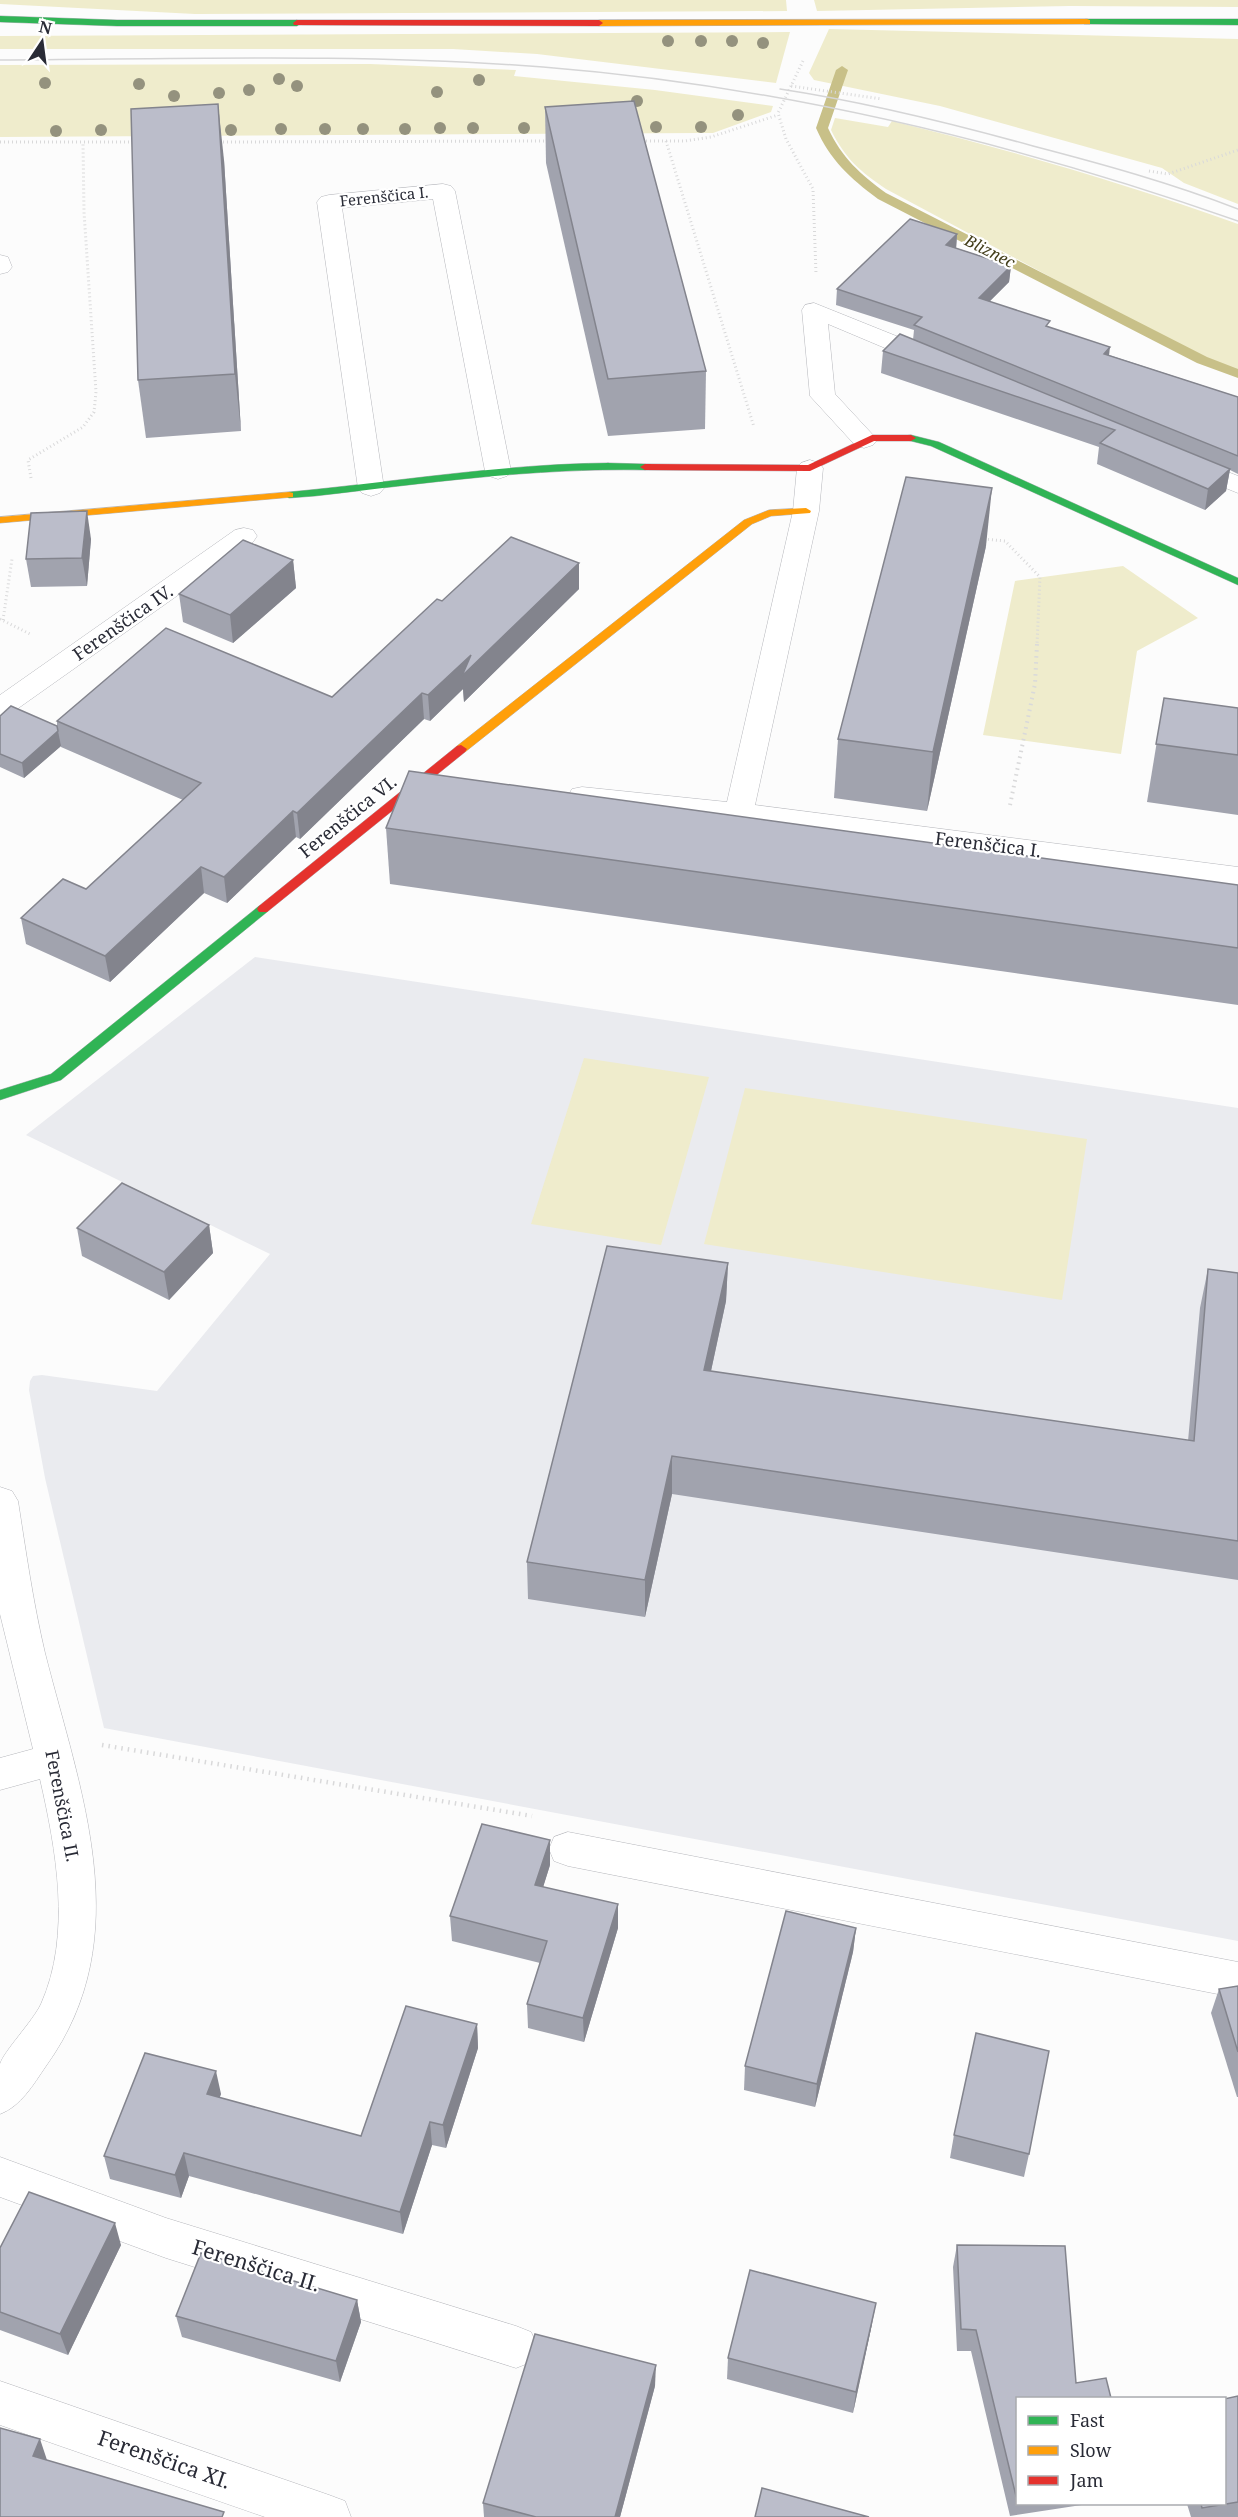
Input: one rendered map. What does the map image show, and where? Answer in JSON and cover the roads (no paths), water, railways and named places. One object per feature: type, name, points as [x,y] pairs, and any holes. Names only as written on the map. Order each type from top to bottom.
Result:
[{"type":"street","points":[[0,19],[117,23],[1238,21]]},
{"type":"street","name":"Ferenščica I.","points":[[371,488],[329,202],[443,191],[498,471]]},
{"type":"street","points":[[864,440],[823,396],[814,310],[956,369]]},
{"type":"street","points":[[0,520],[371,488],[498,471],[586,466],[810,468],[834,461],[864,440],[899,435],[935,444],[1238,582]]},
{"type":"street","points":[[1162,454],[1238,485]]},
{"type":"street","points":[[739,813],[806,511],[810,468]]},
{"type":"street","name":"Ferenščica VI.","points":[[0,1095],[56,1077],[423,779],[748,522],[769,513],[806,511]]},
{"type":"street","name":"Ferenščica IV.","points":[[0,708],[244,536]]},
{"type":"street","points":[[423,779],[462,783]]},
{"type":"street","name":"Ferenščica I.","points":[[553,793],[739,813],[1238,877]]},
{"type":"street","name":"Ferenščica II.","points":[[0,1501],[8,1611],[55,1759],[77,1889],[79,1922],[75,1958],[61,2004],[36,2047],[0,2095]]},
{"type":"street","points":[[0,1774],[55,1759]]},
{"type":"street","points":[[568,1849],[1238,1980]]},
{"type":"street","name":"Ferenščica II.","points":[[0,2177],[166,2238],[516,2347]]},
{"type":"street","name":"Ferenščica XI.","points":[[0,2403],[329,2517]]},
{"type":"waterway","name":"Bliznec","points":[[842,70],[822,128],[833,151],[861,180],[882,196],[1202,360],[1238,374]]},
{"type":"tram line","points":[[0,60],[340,58],[543,67],[632,76],[809,103],[896,122],[1068,166],[1238,221]]},
{"type":"tram line","points":[[780,89],[876,107],[971,129],[1136,174],[1238,209]]}]
